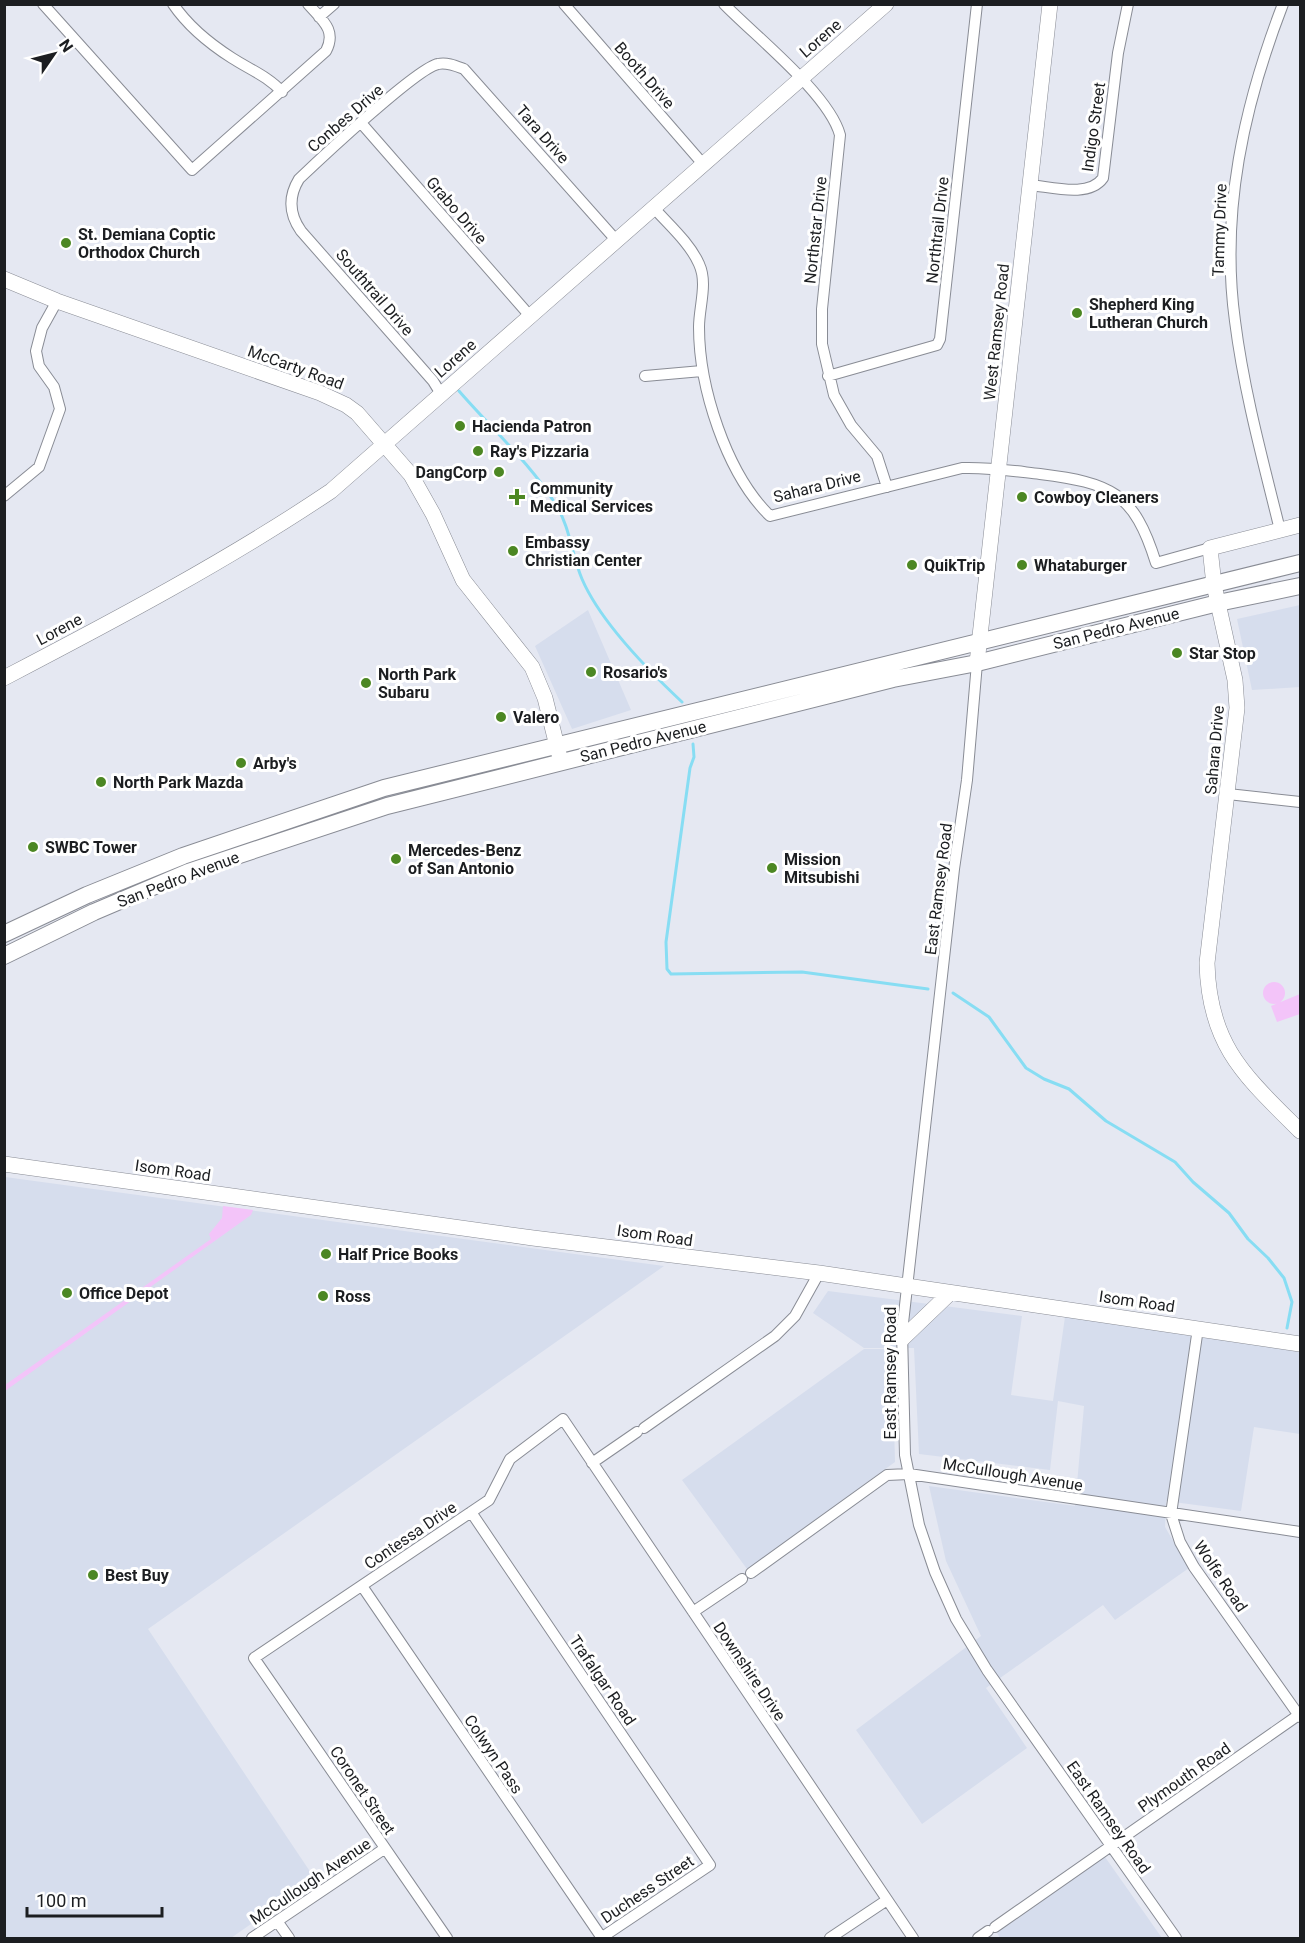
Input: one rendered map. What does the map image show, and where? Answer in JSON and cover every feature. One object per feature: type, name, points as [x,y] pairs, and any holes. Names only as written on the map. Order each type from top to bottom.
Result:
[{"type":"main road","name":"San Pedro Avenue","points":[[4,956],[82,918],[188,872],[268,843],[387,806],[560,754],[779,699],[978,641],[1300,563]]},
{"type":"main road","name":"San Pedro Avenue","points":[[779,699],[977,663],[1218,603],[1300,586]]},
{"type":"main road","name":"San Pedro Avenue","points":[[4,934],[74,901],[183,856],[336,803],[384,788],[560,754]]},
{"type":"main road","points":[[74,901],[82,918]]},
{"type":"main road","points":[[48,913],[56,930]]},
{"type":"street","points":[[43,4],[192,170],[326,51],[332,40],[331,30],[308,4]]},
{"type":"street","points":[[173,4],[195,30],[230,56],[275,84],[282,92]]},
{"type":"street","points":[[319,17],[334,4]]},
{"type":"street","name":"Booth Drive","points":[[564,4],[703,164]]},
{"type":"street","name":"Northstar Drive","points":[[724,4],[801,80],[837,121],[840,135],[821,330],[828,376],[842,410],[877,456],[887,487]]},
{"type":"street","name":"Lorene","points":[[4,678],[147,602],[281,525],[331,491],[886,4]]},
{"type":"street","name":"Northtrail Drive","points":[[828,376],[937,345],[940,339],[977,4]]},
{"type":"street","name":"West Ramsey Road","points":[[977,663],[1050,4]]},
{"type":"street","name":"Indigo Street","points":[[1030,185],[1093,188],[1103,178],[1118,53],[1128,4]]},
{"type":"street","name":"Tammy Drive","points":[[1280,530],[1245,384],[1234,319],[1231,252],[1235,185],[1248,105],[1261,61],[1283,4]]},
{"type":"street","name":"Conbes Drive","points":[[290,208],[292,195],[299,179],[409,81],[438,64]]},
{"type":"street","name":"Tara Drive","points":[[438,64],[458,66],[472,75],[616,240]]},
{"type":"street","name":"Grabo Drive","points":[[362,124],[530,316]]},
{"type":"street","points":[[645,376],[702,371],[699,324],[703,278],[700,265],[653,207]]},
{"type":"street","name":"Southtrail Drive","points":[[290,208],[301,231],[433,381],[441,394]]},
{"type":"street","name":"McCarty Road","points":[[4,279],[57,301],[333,399],[357,413],[385,443],[424,496],[463,580],[532,667],[545,698],[560,754]]},
{"type":"street","points":[[4,496],[39,467],[60,410],[54,387],[39,366],[36,351],[42,328],[57,301]]},
{"type":"street","name":"Sahara Drive","points":[[702,371],[711,409],[732,461],[770,516],[962,468],[1000,469],[1083,480],[1112,492],[1125,502],[1138,518],[1156,563],[1210,548],[1214,585],[1237,697],[1228,794],[1207,963],[1210,998],[1220,1033],[1237,1065],[1300,1131]]},
{"type":"street","points":[[1210,548],[1300,525]]},
{"type":"street","name":"East Ramsey Road","points":[[977,663],[967,780],[954,869],[902,1339],[903,1433],[909,1474],[919,1525],[935,1572],[956,1619],[987,1671],[1176,1938]]},
{"type":"street","points":[[1228,794],[1300,802]]},
{"type":"street","name":"Isom Road","points":[[4,1164],[533,1238],[819,1273],[1300,1344]]},
{"type":"street","points":[[592,1462],[776,1336],[795,1316],[819,1273]]},
{"type":"street","points":[[902,1339],[950,1293]]},
{"type":"street","name":"Wolfe Road","points":[[1198,1328],[1171,1514],[1180,1542],[1194,1567],[1300,1715]]},
{"type":"street","name":"Downshire Drive","points":[[563,1419],[913,1938]]},
{"type":"street","name":"Contessa Drive","points":[[254,1658],[489,1500],[510,1460],[563,1419]]},
{"type":"street","name":"McCullough Avenue","points":[[693,1612],[887,1475],[909,1474],[1300,1532]]},
{"type":"street","name":"Trafalgar Road","points":[[471,1512],[710,1865]]},
{"type":"street","name":"Colwyn Pass","points":[[362,1586],[601,1938]]},
{"type":"street","name":"Coronet Street","points":[[254,1658],[447,1938]]},
{"type":"street","name":"Plymouth Road","points":[[978,1938],[1300,1715]]},
{"type":"street","name":"McCullough Avenue","points":[[252,1938],[384,1849]]},
{"type":"street","name":"Duchess Street","points":[[601,1938],[710,1865]]},
{"type":"street","points":[[830,1938],[887,1900]]},
{"type":"street","points":[[277,1922],[288,1938]]},
{"type":"shaded area","points":[[1300,605],[1300,687],[1252,690],[1237,619]]},
{"type":"shaded area","points":[[588,610],[631,710],[572,729],[535,646]]},
{"type":"shaded area","points":[[1274,982],[1282,985],[1285,993],[1282,1001],[1274,1004],[1266,1001],[1263,993],[1266,985]]},
{"type":"shaded area","points":[[1300,994],[1300,1014],[1277,1022],[1271,1006]]},
{"type":"shaded area","points":[[5,1177],[664,1266],[148,1629],[315,1879],[231,1938],[5,1938]]},
{"type":"shaded area","points":[[223,1206],[253,1210],[251,1215],[5,1391],[5,1385],[211,1239],[209,1234],[222,1218]]},
{"type":"shaded area","points":[[828,1291],[1022,1316],[1011,1395],[1053,1401],[1065,1317],[1300,1352],[1300,1434],[1254,1427],[1241,1511],[1166,1501],[1165,1527],[1189,1568],[1115,1620],[1103,1605],[986,1688],[1027,1748],[922,1824],[856,1730],[981,1636],[946,1561],[929,1486],[1075,1506],[1084,1406],[1058,1401],[1050,1470],[919,1454],[914,1348],[864,1348],[813,1313]]},
{"type":"shaded area","points":[[864,1349],[892,1349],[895,1462],[747,1569],[682,1480]]},
{"type":"shaded area","points":[[1105,1857],[1162,1938],[1000,1938],[997,1933]]},
{"type":"waterway","points":[[459,391],[535,475],[556,505],[565,523],[582,579],[601,612],[641,661],[682,702]]},
{"type":"waterway","points":[[693,744],[694,757],[690,768],[666,942],[667,969],[671,974],[802,972],[928,989]]},
{"type":"waterway","points":[[953,993],[989,1017],[1026,1068],[1044,1079],[1069,1089],[1106,1121],[1175,1162],[1193,1182],[1229,1213],[1248,1239],[1268,1258],[1284,1278],[1292,1302],[1287,1328]]},
{"type":"place","name":"St. Demiana Coptic Orthodox Church","points":[[66,243]]},
{"type":"place","name":"Shepherd King Lutheran Church","points":[[1077,313]]},
{"type":"place","name":"Hacienda Patron","points":[[460,426]]},
{"type":"place","name":"Ray's Pizzaria","points":[[478,451]]},
{"type":"place","name":"DangCorp","points":[[499,472]]},
{"type":"place","name":"Community Medical Services","points":[[517,497]]},
{"type":"place","name":"Cowboy Cleaners","points":[[1022,497]]},
{"type":"place","name":"Embassy Christian Center","points":[[513,551]]},
{"type":"place","name":"QuikTrip","points":[[912,565]]},
{"type":"place","name":"Whataburger","points":[[1022,565]]},
{"type":"place","name":"Star Stop","points":[[1177,653]]},
{"type":"place","name":"Rosario's","points":[[591,672]]},
{"type":"place","name":"North Park Subaru","points":[[366,683]]},
{"type":"place","name":"Valero","points":[[501,717]]},
{"type":"place","name":"Arby's","points":[[241,763]]},
{"type":"place","name":"North Park Mazda","points":[[101,782]]},
{"type":"place","name":"SWBC Tower","points":[[33,847]]},
{"type":"place","name":"Mercedes-Benz of San Antonio","points":[[396,859]]},
{"type":"place","name":"Mission Mitsubishi","points":[[772,868]]},
{"type":"place","name":"Half Price Books","points":[[326,1254]]},
{"type":"place","name":"Office Depot","points":[[67,1293]]},
{"type":"place","name":"Ross","points":[[323,1296]]},
{"type":"place","name":"Best Buy","points":[[93,1575]]}]
